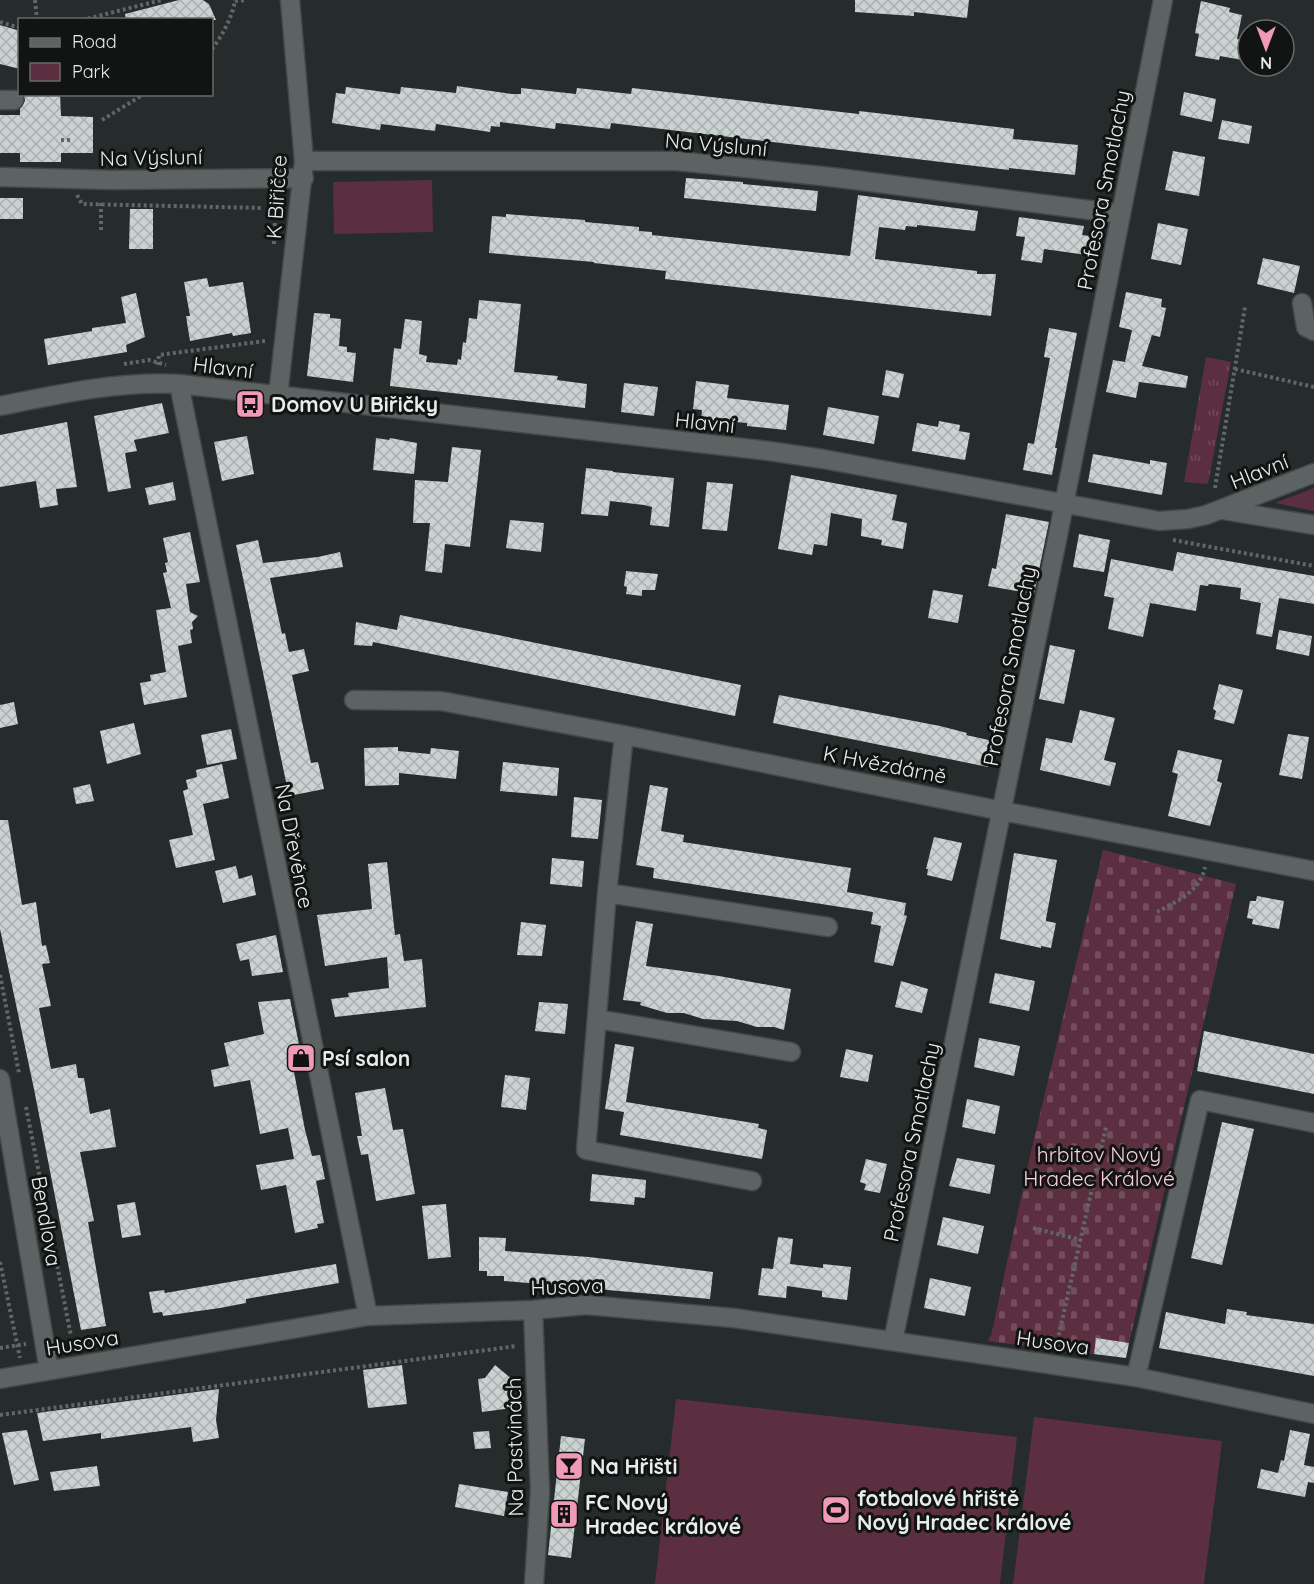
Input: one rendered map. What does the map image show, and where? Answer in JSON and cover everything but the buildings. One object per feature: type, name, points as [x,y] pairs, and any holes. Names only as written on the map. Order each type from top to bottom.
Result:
[{"type":"street","name":"K Biřičce","points":[[278,396],[304,169],[290,0]]},
{"type":"street","name":"Profesora Smotlachy","points":[[893,1341],[1064,504],[1163,0]]},
{"type":"street","name":"Na Výsluní","points":[[0,177],[107,180],[304,169],[677,161],[831,177],[1121,214]]},
{"type":"street","points":[[1302,303],[1306,327],[1314,331]]},
{"type":"street","name":"Hlavní","points":[[0,406],[103,386],[141,383],[179,384],[769,451],[1159,520],[1188,519],[1221,510],[1314,473]]},
{"type":"street","name":"Na Dřevěnce","points":[[179,384],[368,1317]]},
{"type":"street","name":"Hlavní","points":[[1221,510],[1314,525]]},
{"type":"street","name":"K Hvězdárně","points":[[354,700],[441,701],[1314,871]]},
{"type":"street","points":[[624,735],[607,893],[586,1150],[752,1181]]},
{"type":"street","points":[[607,893],[828,927]]},
{"type":"street","points":[[597,1018],[791,1052]]},
{"type":"street","name":"Bendlova","points":[[0,1080],[49,1370]]},
{"type":"street","points":[[1136,1377],[1200,1100],[1314,1123]]},
{"type":"street","name":"Husova","points":[[0,1379],[368,1317],[533,1310],[586,1305],[711,1316],[1136,1377],[1314,1414]]},
{"type":"street","name":"Na Pastvinách","points":[[533,1310],[540,1491],[534,1584]]},
{"type":"path","points":[[35,0],[37,18]]},
{"type":"path","points":[[90,18],[162,0]]},
{"type":"path","points":[[213,48],[234,8],[235,1],[248,0]]},
{"type":"path","points":[[0,22],[18,27]]},
{"type":"path","points":[[102,120],[141,96]]},
{"type":"path","points":[[61,140],[70,140]]},
{"type":"path","points":[[101,230],[107,180]]},
{"type":"path","points":[[112,204],[263,208]]},
{"type":"path","points":[[1215,489],[1245,307]]},
{"type":"path","points":[[159,355],[265,341]]},
{"type":"path","points":[[1235,369],[1314,387]]},
{"type":"path","points":[[1157,912],[1193,890],[1203,876]]},
{"type":"path","points":[[0,975],[21,1080]]},
{"type":"path","points":[[25,1103],[71,1336]]},
{"type":"path","points":[[1055,1354],[1106,1127]]},
{"type":"path","points":[[1033,1228],[1081,1240]]},
{"type":"path","points":[[0,1262],[23,1374]]},
{"type":"path","points":[[0,1348],[44,1340]]},
{"type":"path","points":[[0,1415],[534,1343]]},
{"type":"green space","points":[[432,180],[433,232],[334,234],[333,182]]},
{"type":"green space","points":[[1206,357],[1231,362],[1208,484],[1184,482]]},
{"type":"green space","points":[[1314,488],[1314,511],[1275,503]]},
{"type":"green space","name":"hrbitov Nový Hradec Králové","points":[[1103,850],[1236,884],[1129,1343],[1096,1339],[1094,1354],[1073,1352],[1074,1342],[1066,1342],[1065,1351],[988,1341],[991,1336],[1030,1156]]},
{"type":"green space","name":"fotbalové hřiště Nový Hradec králové","points":[[676,1399],[1017,1437],[1000,1584],[655,1584]]},
{"type":"green space","points":[[1034,1417],[1222,1441],[1204,1584],[1013,1584]]},
{"type":"place","name":"Domov U Biřičky","points":[[250,404]]},
{"type":"place","name":"Psí salon","points":[[301,1058]]},
{"type":"place","name":"Na Hřišti","points":[[569,1466]]},
{"type":"place","name":"fotbalové hřiště Nový Hradec králové","points":[[836,1510]]},
{"type":"place","name":"FC Nový Hradec králové","points":[[564,1514]]}]
